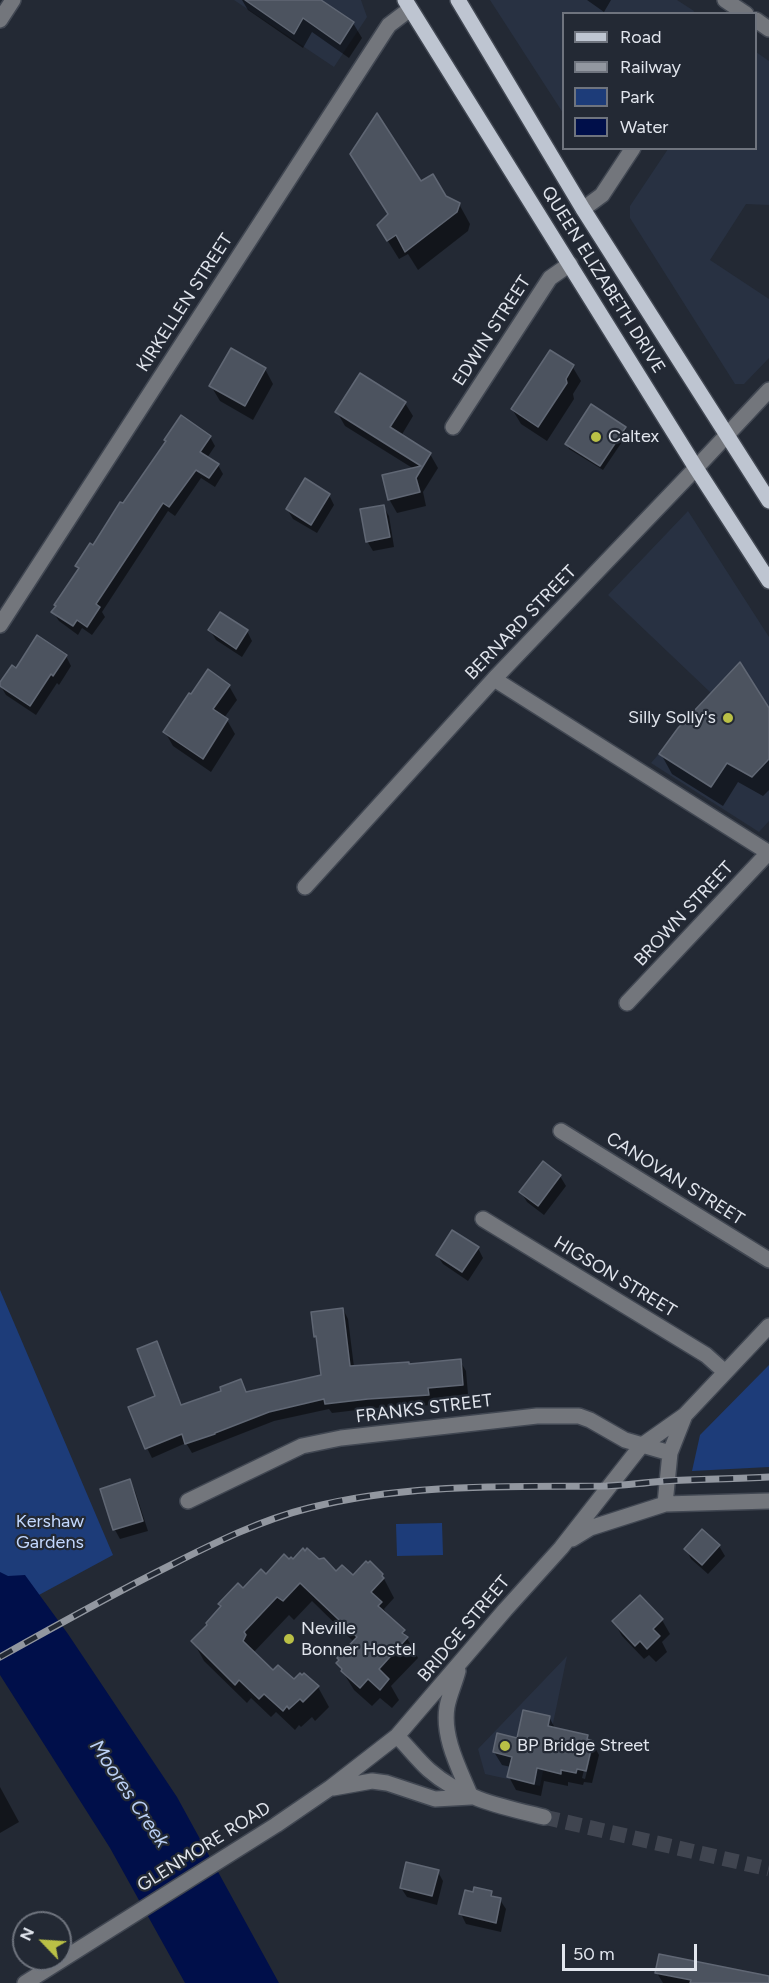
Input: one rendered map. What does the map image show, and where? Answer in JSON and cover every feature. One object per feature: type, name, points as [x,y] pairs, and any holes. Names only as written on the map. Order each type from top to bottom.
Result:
[{"type":"main road","name":"QUEEN ELIZABETH DRIVE","points":[[458,0],[583,209],[769,501]]},
{"type":"main road","name":"QUEEN ELIZABETH DRIVE","points":[[407,5],[769,581]]},
{"type":"street","points":[[0,20],[13,0]]},
{"type":"street","name":"KIRKELLEN STREET","points":[[0,625],[389,24],[407,5]]},
{"type":"street","points":[[725,5],[741,12]]},
{"type":"street","points":[[583,209],[602,195],[632,150]]},
{"type":"street","name":"EDWIN STREET","points":[[453,427],[550,278],[570,264]]},
{"type":"street","name":"BERNARD STREET","points":[[305,887],[494,679],[769,390]]},
{"type":"street","points":[[494,679],[769,853]]},
{"type":"street","name":"BROWN STREET","points":[[627,1003],[769,853]]},
{"type":"street","name":"CANOVAN STREET","points":[[561,1131],[769,1260]]},
{"type":"street","name":"HIGSON STREET","points":[[483,1220],[706,1355],[725,1372]]},
{"type":"street","name":"BRIDGE STREET","points":[[397,1736],[561,1548],[641,1446],[685,1415],[769,1326]]},
{"type":"street","name":"FRANKS STREET","points":[[189,1501],[302,1446],[341,1438],[562,1414],[590,1420],[625,1440],[641,1446],[670,1452]]},
{"type":"street","name":"BRIDGE STREET","points":[[561,1548],[576,1535],[590,1528],[665,1504],[670,1452],[685,1415]]},
{"type":"street","points":[[665,1504],[769,1501]]},
{"type":"street","points":[[460,1664],[447,1708],[447,1731],[453,1753],[471,1797]]},
{"type":"street","points":[[397,1736],[443,1781],[471,1797],[544,1817]]},
{"type":"street","name":"GLENMORE ROAD","points":[[26,1983],[276,1825],[330,1788],[397,1736]]},
{"type":"street","points":[[330,1788],[372,1781],[387,1783],[435,1799],[471,1797]]},
{"type":"shaded area","points":[[234,0],[361,0],[367,17],[334,67]]},
{"type":"shaded area","points":[[490,0],[677,0],[694,11],[562,12],[562,111]]},
{"type":"shaded area","points":[[757,53],[769,61],[769,205],[746,204],[710,260],[769,299],[769,358],[744,384],[735,384],[630,218],[630,206],[667,150],[757,150]]},
{"type":"shaded area","points":[[688,511],[769,637],[769,821],[759,832],[651,763],[711,693],[608,595]]},
{"type":"shaded area","points":[[567,1656],[540,1786],[485,1774],[478,1749]]},
{"type":"green space","name":"Kershaw Gardens","points":[[0,1290],[113,1555],[0,1616]]},
{"type":"green space","points":[[769,1365],[769,1467],[692,1471],[700,1435]]},
{"type":"green space","points":[[442,1523],[443,1555],[397,1556],[396,1524]]},
{"type":"water","name":"Moores Creek","points":[[0,1572],[8,1576],[25,1575],[68,1634],[177,1797],[279,1983],[185,1983],[110,1848],[0,1675]]},
{"type":"building","points":[[245,0],[321,0],[354,22],[340,44],[303,18],[294,34]]},
{"type":"building","points":[[377,113],[421,181],[433,174],[446,196],[460,203],[457,212],[405,252],[396,235],[387,241],[377,225],[388,214],[350,154]]},
{"type":"building","points":[[231,348],[266,368],[245,406],[209,386]]},
{"type":"building","points":[[550,350],[574,365],[566,379],[567,383],[538,427],[511,409]]},
{"type":"building","points":[[360,373],[406,402],[390,427],[431,453],[416,478],[420,492],[388,500],[382,475],[421,466],[335,412]]},
{"type":"building","points":[[591,404],[626,427],[600,466],[565,444]]},
{"type":"building","points":[[181,415],[211,436],[200,452],[219,464],[209,478],[196,470],[169,507],[163,503],[96,604],[100,607],[87,627],[77,620],[73,626],[51,612],[56,606],[54,605],[79,568],[75,566],[90,543],[93,545],[120,502],[123,503]]},
{"type":"building","points":[[305,478],[330,494],[311,525],[286,509]]},
{"type":"building","points":[[384,505],[390,537],[366,542],[360,509]]},
{"type":"building","points":[[220,612],[248,630],[236,649],[208,630]]},
{"type":"building","points":[[37,635],[67,655],[30,706],[0,686],[0,682],[12,665],[16,668]]},
{"type":"building","name":"Silly Solly's","points":[[740,662],[769,708],[769,759],[752,777],[727,763],[711,787],[659,754],[678,728]]},
{"type":"building","points":[[208,669],[230,685],[213,709],[228,719],[203,759],[163,732]]},
{"type":"building","points":[[543,1161],[561,1175],[538,1206],[519,1192]]},
{"type":"building","points":[[452,1230],[479,1247],[462,1272],[436,1255]]},
{"type":"building","points":[[343,1308],[350,1366],[461,1359],[463,1385],[428,1388],[429,1395],[325,1404],[324,1399],[269,1412],[185,1444],[182,1434],[145,1449],[128,1407],[155,1396],[137,1349],[157,1341],[181,1405],[221,1391],[220,1387],[241,1379],[246,1392],[321,1375],[311,1312]]},
{"type":"building","points":[[130,1479],[143,1521],[113,1530],[100,1489]]},
{"type":"building","points":[[702,1529],[720,1545],[702,1565],[684,1549]]},
{"type":"building","points":[[303,1548],[305,1551],[307,1548],[319,1559],[324,1558],[336,1571],[342,1565],[353,1575],[366,1561],[368,1563],[370,1561],[384,1578],[371,1592],[382,1602],[378,1606],[405,1630],[402,1633],[408,1637],[379,1669],[389,1679],[380,1690],[368,1679],[360,1688],[341,1671],[342,1669],[336,1663],[339,1660],[337,1658],[357,1637],[300,1583],[283,1601],[277,1597],[244,1632],[246,1635],[243,1641],[273,1670],[278,1665],[294,1679],[300,1673],[302,1675],[304,1673],[319,1686],[303,1702],[300,1699],[289,1709],[287,1706],[283,1711],[264,1694],[259,1699],[239,1680],[235,1685],[191,1641],[207,1625],[206,1623],[221,1606],[218,1604],[238,1583],[243,1588],[261,1569],[266,1574],[284,1554],[289,1559],[291,1557],[293,1559]]},
{"type":"building","points":[[640,1595],[663,1619],[653,1629],[660,1636],[647,1649],[640,1641],[635,1646],[612,1621]]},
{"type":"building","points":[[523,1710],[550,1716],[548,1726],[588,1735],[587,1739],[593,1741],[586,1771],[577,1769],[576,1773],[561,1770],[561,1774],[537,1768],[534,1784],[507,1777],[512,1757],[493,1752],[497,1733],[517,1738]]},
{"type":"building","points":[[406,1862],[439,1870],[432,1896],[400,1888]]},
{"type":"building","points":[[474,1887],[492,1891],[491,1896],[501,1898],[496,1923],[459,1914],[465,1890],[473,1892]]},
{"type":"building","points":[[659,1954],[769,1976],[769,1983],[690,1983],[691,1980],[655,1973]]},
{"type":"tunnel","points":[[544,1817],[769,1869]]},
{"type":"railway","points":[[0,1657],[106,1598],[205,1548],[256,1525],[309,1508],[346,1500],[420,1490],[606,1486],[769,1477]]},
{"type":"place","name":"Caltex","points":[[596,437]]},
{"type":"place","name":"Silly Solly's","points":[[728,718]]},
{"type":"place","name":"Neville Bonner Hostel","points":[[289,1639]]},
{"type":"place","name":"BP Bridge Street","points":[[505,1746]]}]
